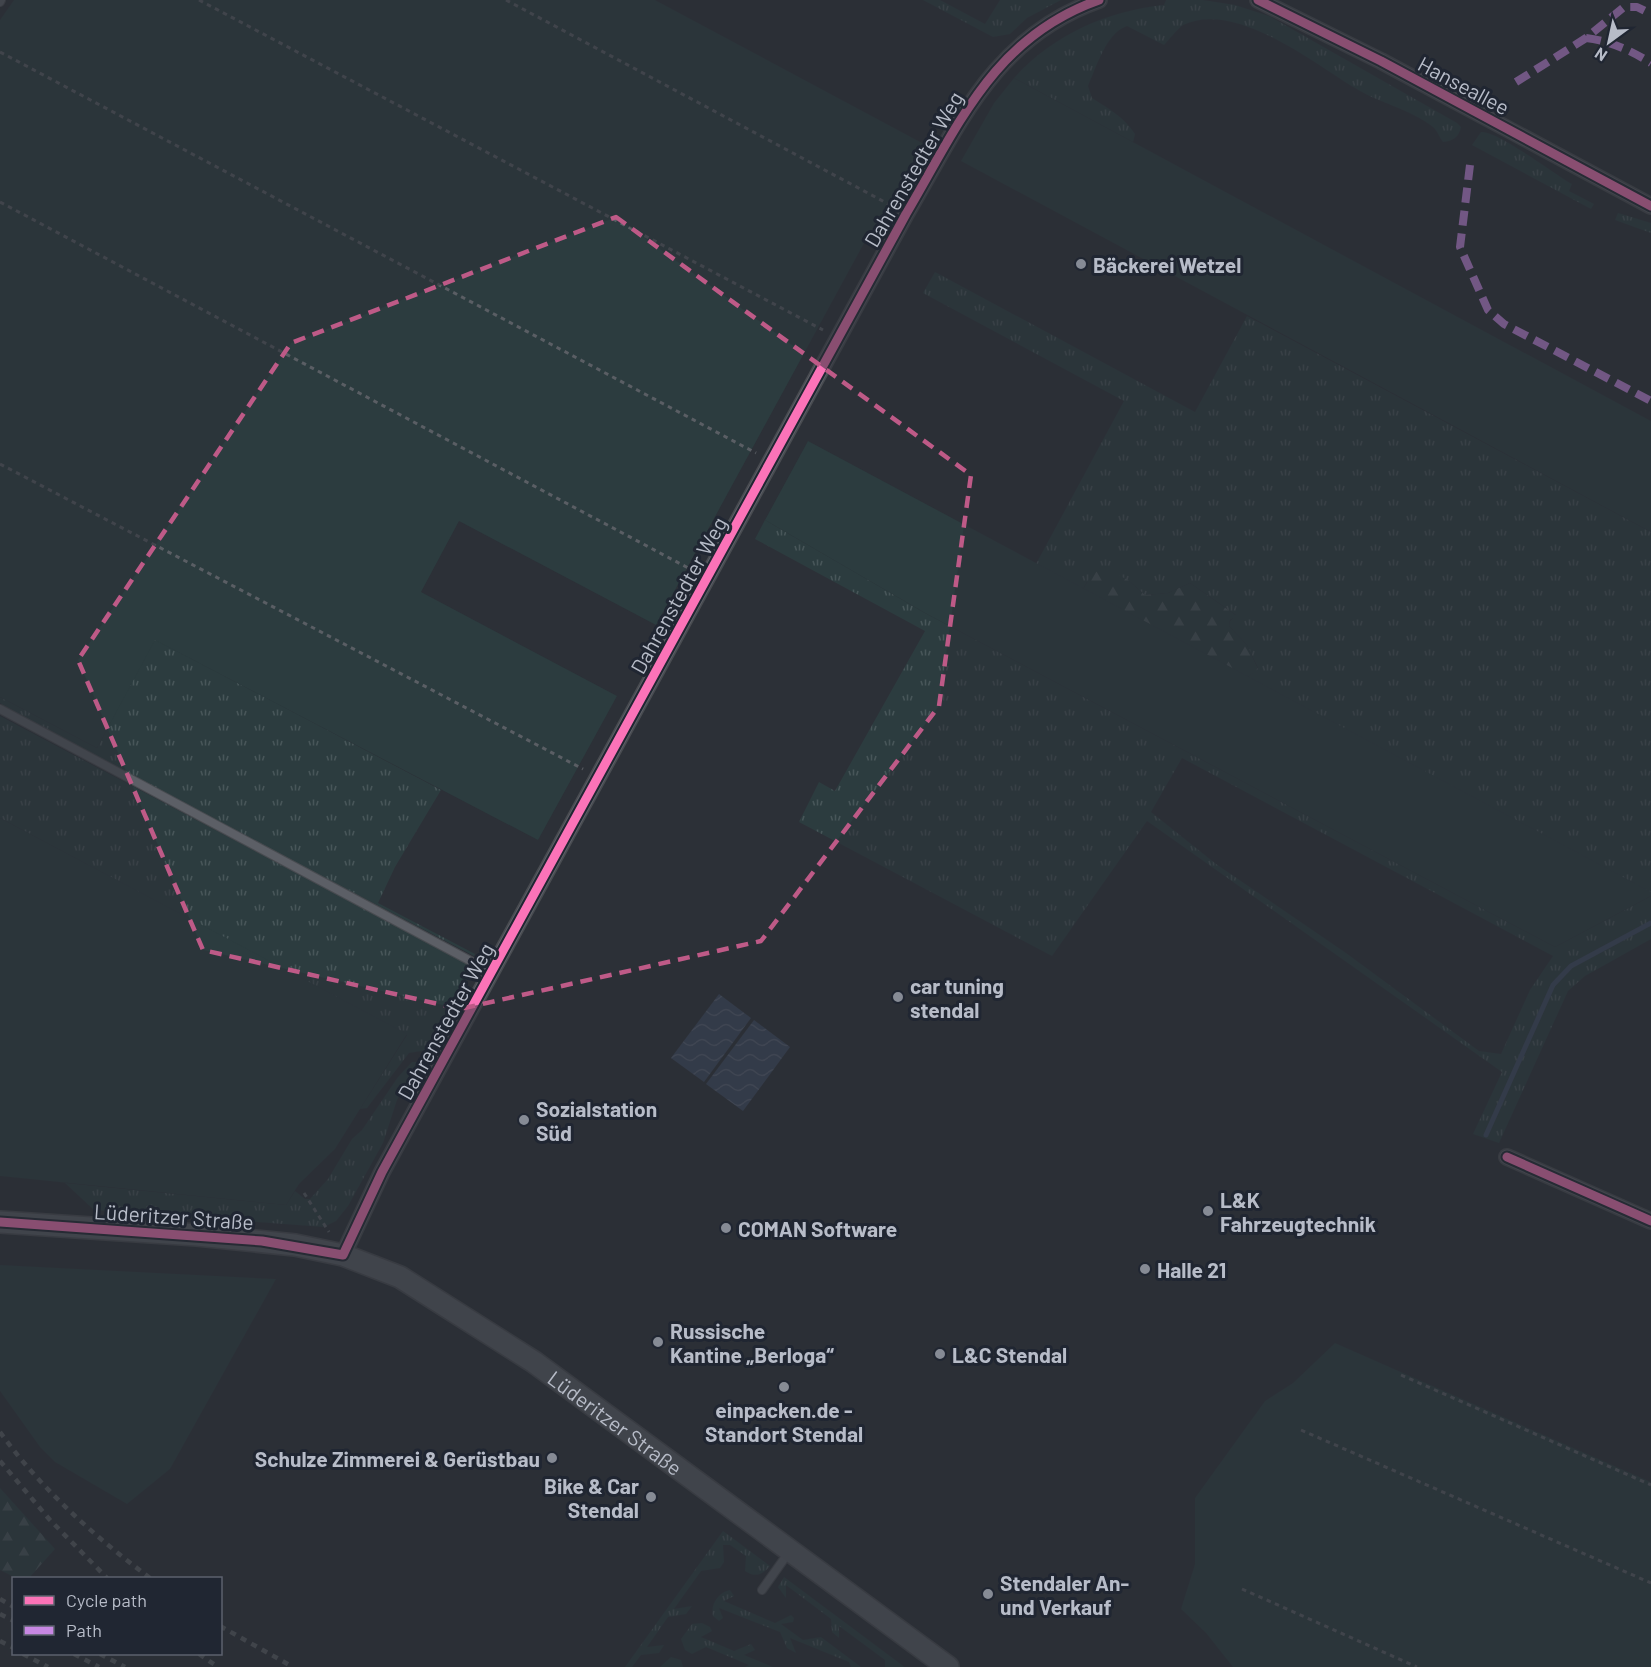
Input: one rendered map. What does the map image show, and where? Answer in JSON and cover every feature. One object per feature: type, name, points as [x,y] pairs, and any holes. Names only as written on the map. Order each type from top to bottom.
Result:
[{"type":"main road","name":"Lüderitzer Straße","points":[[0,1222],[338,1246],[400,1277],[491,1333],[948,1667]]},
{"type":"street","name":"Dahrenstedter Weg","points":[[338,1246],[493,973],[906,214],[970,105],[1003,61],[1047,24],[1099,0]]},
{"type":"street","name":"Hanseallee","points":[[1258,0],[1371,56],[1651,206]]},
{"type":"street","points":[[1507,1157],[1651,1221]]},
{"type":"lane","points":[[0,709],[493,973]]},
{"type":"lane","points":[[762,1590],[790,1551]]},
{"type":"path","points":[[199,0],[838,338]]},
{"type":"path","points":[[506,0],[906,214]]},
{"type":"path","points":[[0,52],[772,461]]},
{"type":"path","points":[[0,202],[708,578]]},
{"type":"path","points":[[0,464],[600,777]]},
{"type":"path","points":[[304,1193],[338,1246]]},
{"type":"path","points":[[1401,1375],[1651,1485]]},
{"type":"path","points":[[1301,1430],[1651,1583]]},
{"type":"path","points":[[1242,1589],[1417,1667]]},
{"type":"highlighted area","points":[[616,217],[971,475],[939,706],[761,941],[460,1009],[203,950],[78,660],[291,343]]},
{"type":"green space","points":[[14,0],[655,0],[924,144],[874,236],[869,234],[656,625],[459,521],[421,592],[617,696],[538,840],[155,640],[97,748],[0,697],[0,20]]},
{"type":"green space","points":[[923,0],[940,0],[985,24],[1000,0],[1061,0],[1027,18],[1010,34],[993,37]]},
{"type":"green space","points":[[1166,0],[1203,0],[1235,5],[1269,16],[1457,123],[1461,127],[1459,133],[1453,139],[1443,142],[1434,128],[1414,115],[1364,93],[1272,37],[1249,27],[1226,21],[1204,19],[1183,25],[1164,45],[1127,26],[1113,36],[1088,86],[1092,98],[1126,122],[1135,134],[1133,142],[1014,78],[1046,49],[1082,28],[1122,13],[1164,5]]},
{"type":"green space","points":[[1014,78],[1651,421],[1651,532],[961,161],[994,103]]},
{"type":"green space","points":[[1481,132],[1500,138],[1572,184],[1569,191],[1594,204],[1591,209],[1472,145]]},
{"type":"green space","points":[[1618,213],[1651,223],[1651,233],[1615,220]]},
{"type":"green space","points":[[935,272],[1195,412],[1247,316],[1651,532],[1651,893],[1248,677],[1258,668],[1247,645],[1229,626],[1230,621],[1236,615],[1190,583],[1168,593],[1145,595],[1128,580],[1087,582],[1083,589],[1036,564],[1124,401],[923,293]]},
{"type":"green space","points":[[808,441],[1651,892],[1651,896],[1555,947],[925,613],[765,520]]},
{"type":"green space","points":[[765,520],[925,613],[1555,947],[1651,896],[1651,939],[1585,976],[1568,991],[1499,1143],[1473,1134],[1502,1072],[1147,821],[1052,956],[799,822],[819,782],[835,791],[925,631],[755,539]],"holes":[[[1182,758],[1553,956],[1530,990],[1501,1054],[1479,1051],[1346,953],[1216,864],[1151,812]]]},
{"type":"green space","points":[[1105,568],[1128,580],[1145,595],[1168,593],[1190,583],[1237,616],[1230,620],[1229,626],[1247,645],[1258,669],[1248,677],[1083,589],[1093,573]]},
{"type":"green space","points":[[154,639],[441,790],[395,867],[378,903],[475,954],[474,956],[28,722],[0,703],[0,697],[97,748]]},
{"type":"green space","points":[[0,716],[472,966],[470,975],[431,1046],[427,1050],[409,1053],[367,1108],[360,1109],[407,1035],[0,818]]},
{"type":"green space","points":[[0,818],[407,1034],[335,1149],[299,1184],[286,1205],[0,1176]]},
{"type":"green space","points":[[412,1062],[417,1062],[397,1100],[383,1143],[348,1206],[336,1221],[324,1227],[94,1210],[65,1183],[286,1205],[295,1191],[305,1199],[310,1199],[328,1179],[352,1139],[362,1130],[398,1077]]},
{"type":"green space","points":[[0,1265],[276,1279],[170,1469],[127,1504],[55,1462],[40,1447],[0,1391]]},
{"type":"green space","points":[[1335,1343],[1651,1482],[1651,1667],[1233,1667],[1206,1633],[1181,1609],[1195,1564],[1195,1498],[1265,1401],[1293,1383]]},
{"type":"green space","points":[[0,1488],[55,1549],[30,1577],[14,1577],[0,1570]]},
{"type":"green space","points":[[723,1531],[770,1566],[759,1574],[749,1573],[745,1571],[746,1556],[730,1545],[723,1545],[724,1562],[720,1568],[701,1571],[674,1609],[692,1606],[686,1614],[668,1617],[647,1647],[664,1645],[659,1653],[641,1655],[632,1667],[625,1667]]},
{"type":"green space","points":[[784,1577],[904,1667],[885,1667],[885,1660],[839,1626],[839,1638],[832,1632],[831,1619],[786,1585],[786,1598],[778,1587]]},
{"type":"green space","points":[[730,1590],[734,1596],[724,1601],[775,1623],[791,1615],[794,1618],[793,1622],[781,1624],[803,1640],[821,1637],[861,1667],[851,1667],[849,1662],[790,1638],[796,1653],[787,1648],[780,1632],[719,1608],[723,1618],[719,1621],[713,1616],[714,1603],[722,1593]]},
{"type":"green space","points":[[702,1623],[710,1627],[712,1631],[701,1637],[734,1651],[751,1644],[755,1650],[744,1655],[773,1667],[745,1667],[749,1665],[706,1647],[692,1654],[685,1650],[681,1639],[692,1624]]},
{"type":"green space","points":[[671,1657],[681,1660],[683,1667],[660,1667]]},
{"type":"water","points":[[719,994],[751,1018],[704,1082],[671,1058]]},
{"type":"water","points":[[754,1020],[790,1047],[743,1111],[706,1084]]},
{"type":"waterway","points":[[1486,1135],[1553,985],[1571,966],[1651,923]]},
{"type":"railway","points":[[0,1432],[33,1473],[69,1511],[149,1577]]},
{"type":"railway","points":[[0,1461],[50,1520],[106,1577]]},
{"type":"railway","points":[[0,1599],[12,1606]]},
{"type":"railway","points":[[0,1614],[12,1620]]},
{"type":"railway","points":[[222,1627],[293,1667]]},
{"type":"railway","points":[[0,1641],[12,1647]]},
{"type":"railway","points":[[25,1655],[48,1667]]},
{"type":"railway","points":[[76,1655],[99,1667]]},
{"type":"railway","points":[[102,1655],[125,1667]]},
{"type":"railway","points":[[200,1655],[218,1667]]},
{"type":"marked path","points":[[1516,82],[1586,38],[1624,7],[1637,7],[1651,14]]},
{"type":"marked path","points":[[1586,38],[1620,47],[1651,63]]},
{"type":"marked path","points":[[1470,165],[1460,247],[1488,310],[1504,324],[1651,401]]},
{"type":"cycle path","points":[[0,1222],[262,1241],[343,1255],[382,1172],[906,214],[963,116],[1006,60],[1032,36],[1063,16],[1099,0]]},
{"type":"cycle path","points":[[1258,0],[1381,61],[1651,206]]},
{"type":"cycle path","points":[[1507,1157],[1651,1221]]},
{"type":"place","name":"Bäckerei Wetzel","points":[[1081,264]]},
{"type":"place","name":"car tuning stendal","points":[[898,997]]},
{"type":"place","name":"Sozialstation Süd","points":[[524,1120]]},
{"type":"place","name":"L&K Fahrzeugtechnik","points":[[1208,1211]]},
{"type":"place","name":"COMAN Software","points":[[726,1228]]},
{"type":"place","name":"Halle 21","points":[[1145,1269]]},
{"type":"place","name":"Russische Kantine „Berloga“","points":[[658,1342]]},
{"type":"place","name":"L&C Stendal","points":[[940,1354]]},
{"type":"place","name":"einpacken.de - Standort Stendal","points":[[784,1387]]},
{"type":"place","name":"Schulze Zimmerei & Gerüstbau","points":[[552,1458]]},
{"type":"place","name":"Bike & Car Stendal","points":[[651,1497]]},
{"type":"place","name":"Stendaler An- und Verkauf","points":[[988,1594]]}]
